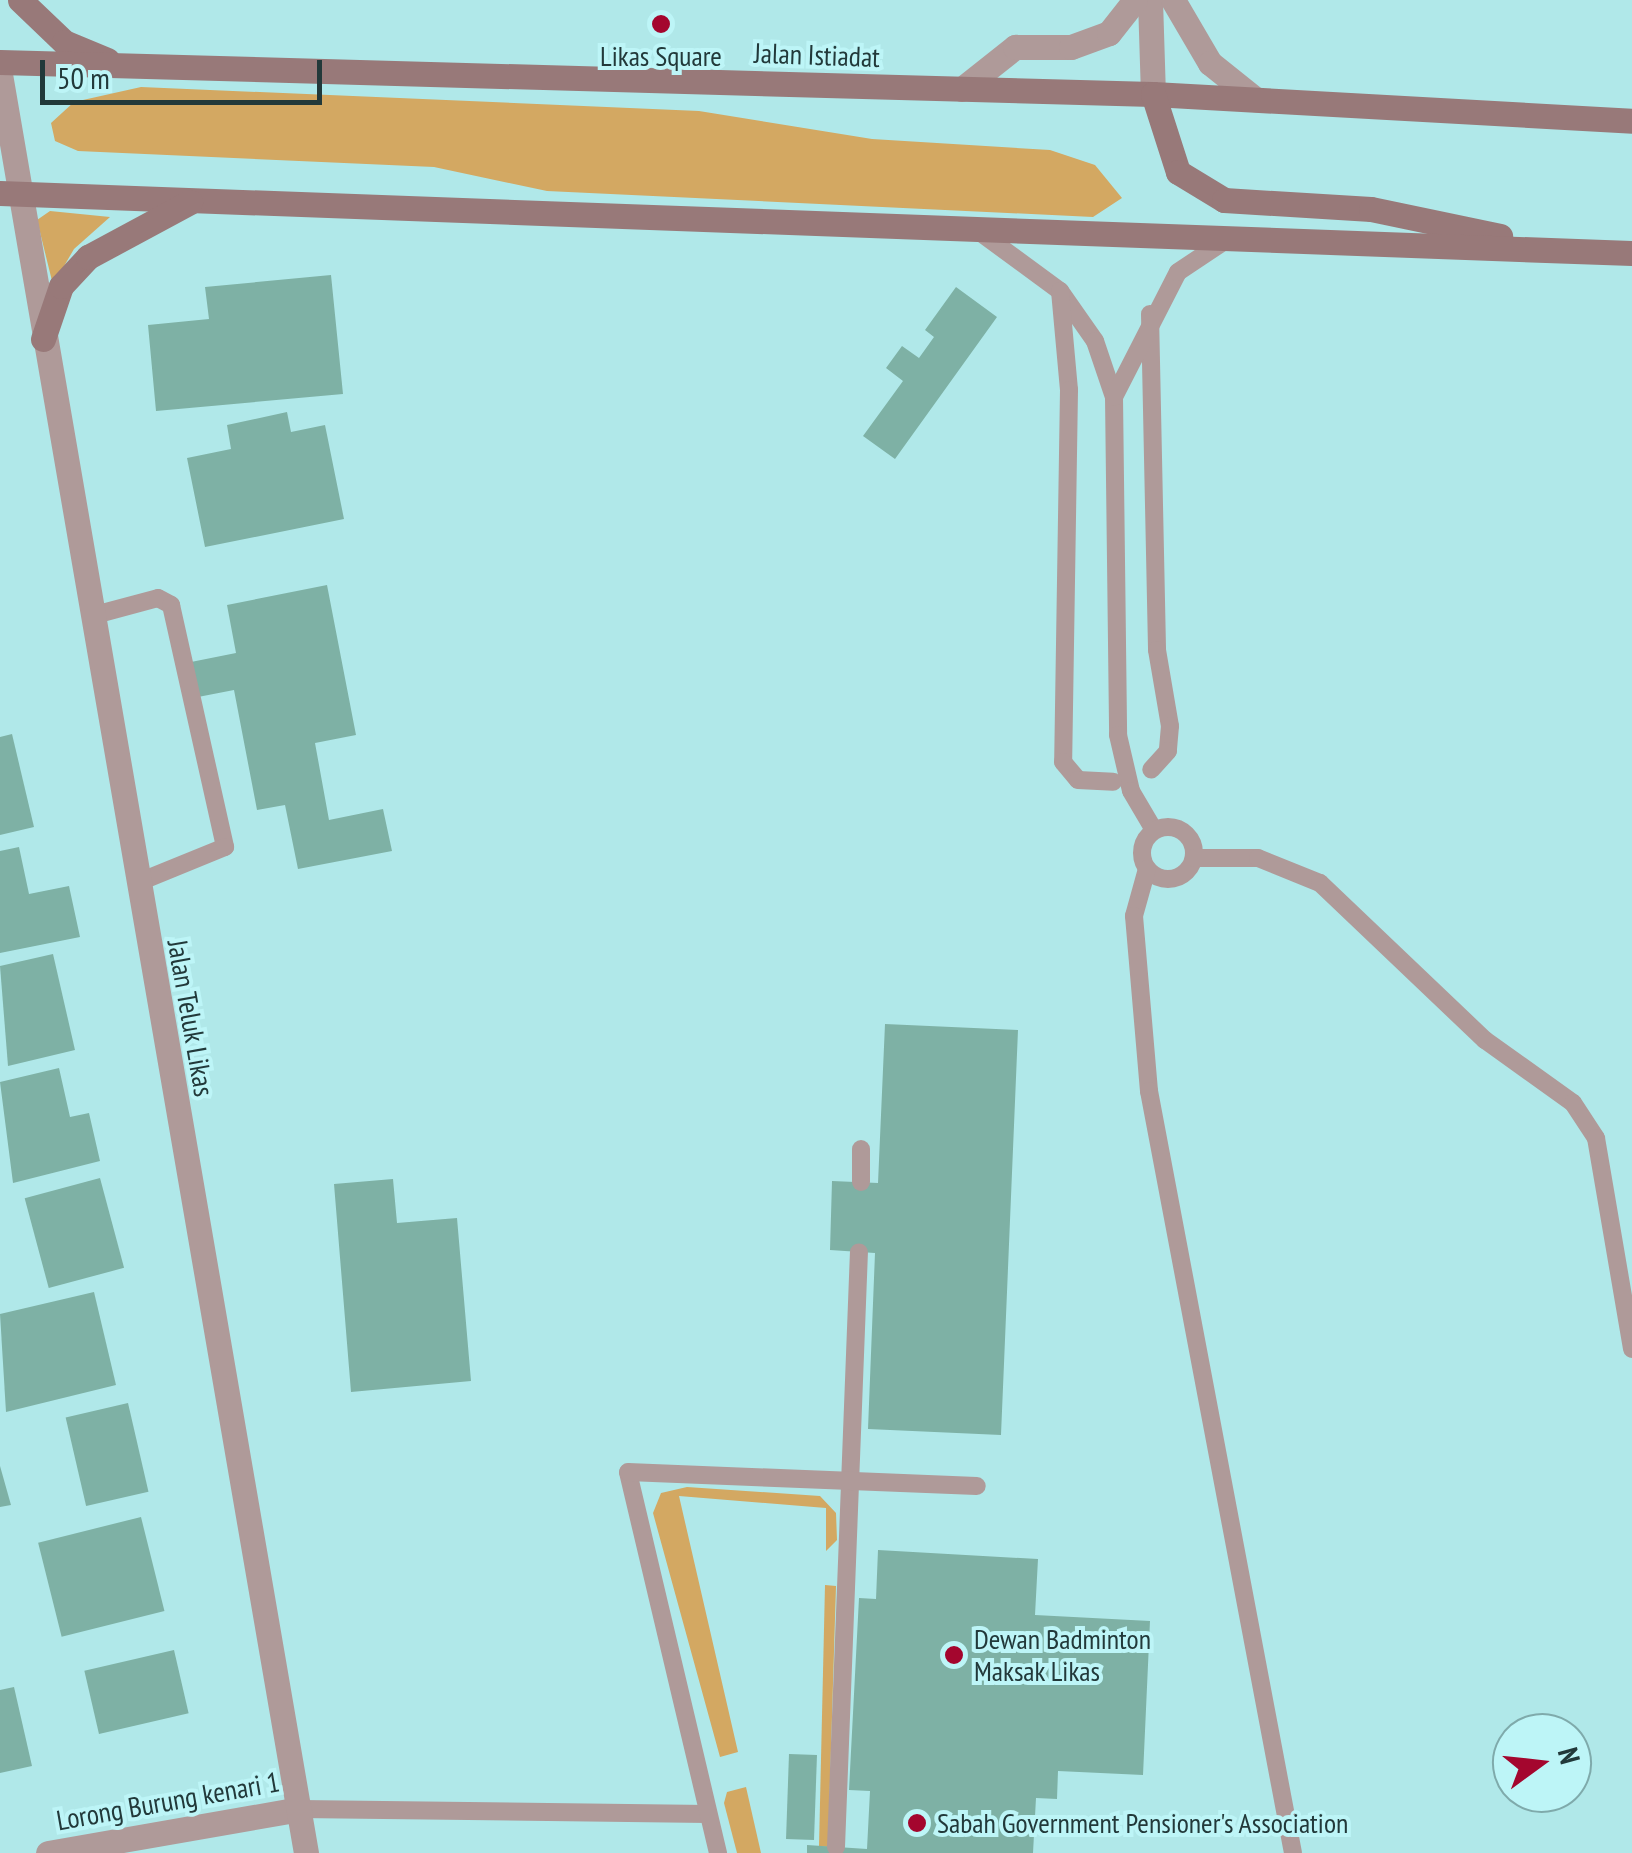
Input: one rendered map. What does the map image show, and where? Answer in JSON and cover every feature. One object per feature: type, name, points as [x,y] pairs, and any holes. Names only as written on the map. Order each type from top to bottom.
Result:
[{"type":"main road","points":[[20,0],[64,42],[121,66]]},
{"type":"main road","name":"Jalan Istiadat","points":[[0,62],[1152,94],[1632,121]]},
{"type":"main road","points":[[1152,94],[1178,172],[1224,200],[1371,209],[1568,250]]},
{"type":"main road","points":[[10,193],[1632,253]]},
{"type":"main road","points":[[42,339],[62,286],[88,257],[194,200]]},
{"type":"street","points":[[962,89],[1014,47],[1072,47],[1109,33],[1134,0]]},
{"type":"street","points":[[1150,0],[1152,94]]},
{"type":"street","points":[[1173,0],[1210,62],[1255,98]]},
{"type":"street","name":"Jalan Teluk Likas","points":[[0,74],[10,193],[42,339],[306,1853]]},
{"type":"street","name":"Lorong Burung kenari 1","points":[[48,1853],[298,1809]]},
{"type":"lane","points":[[976,229],[1060,291],[1095,341],[1114,397],[1118,735],[1131,791],[1154,830]]},
{"type":"lane","points":[[1114,397],[1150,314],[1178,272],[1230,238]]},
{"type":"lane","points":[[1060,291],[1069,390],[1062,762],[1078,780],[1112,782]]},
{"type":"lane","points":[[1150,314],[1157,650],[1170,726],[1168,752],[1151,770]]},
{"type":"lane","points":[[91,616],[158,598],[171,605],[225,848],[137,883]]},
{"type":"lane","points":[[1194,858],[1180,829],[1154,830],[1143,844],[1147,869],[1134,916],[1150,1092],[1293,1853]]},
{"type":"lane","points":[[1147,869],[1170,879],[1194,858],[1258,858],[1320,882],[1485,1040],[1573,1103],[1596,1138],[1632,1349]]},
{"type":"lane","points":[[861,1182],[862,1149]]},
{"type":"lane","points":[[836,1847],[858,1252]]},
{"type":"lane","points":[[718,1853],[628,1472],[977,1486]]},
{"type":"lane","points":[[298,1809],[708,1814]]},
{"type":"shaded area","points":[[141,87],[699,111],[872,139],[1050,150],[1095,165],[1122,198],[1093,217],[547,191],[434,167],[78,151],[55,141],[51,123],[74,102]]},
{"type":"shaded area","points":[[50,211],[110,217],[74,249],[53,285],[37,220]]},
{"type":"shaded area","points":[[687,1487],[820,1496],[836,1513],[837,1540],[826,1551],[826,1508],[679,1496],[738,1752],[720,1757],[653,1513],[661,1493]]},
{"type":"shaded area","points":[[825,1585],[836,1586],[828,1847],[819,1846]]},
{"type":"shaded area","points":[[746,1787],[761,1853],[737,1853],[724,1803],[727,1792]]},
{"type":"building","points":[[331,275],[343,394],[156,411],[148,325],[209,319],[205,287]]},
{"type":"building","points":[[956,287],[997,317],[895,459],[863,436],[903,381],[886,368],[902,346],[919,358],[934,337],[925,330]]},
{"type":"building","points":[[287,412],[291,432],[325,425],[344,519],[205,547],[187,458],[231,449],[227,425]]},
{"type":"building","points":[[327,585],[356,735],[315,743],[329,820],[383,809],[392,851],[298,869],[285,805],[257,810],[234,690],[198,697],[191,662],[236,653],[227,605]]},
{"type":"building","points":[[12,734],[34,827],[0,835],[0,737]]},
{"type":"building","points":[[19,847],[29,894],[69,886],[80,937],[0,953],[0,851]]},
{"type":"building","points":[[53,954],[75,1050],[8,1066],[0,966]]},
{"type":"building","points":[[885,1024],[1018,1030],[1001,1435],[868,1429],[875,1253],[830,1250],[832,1181],[878,1183]]},
{"type":"building","points":[[59,1068],[70,1117],[89,1113],[100,1161],[13,1183],[0,1082]]},
{"type":"building","points":[[100,1178],[124,1268],[49,1288],[25,1198]]},
{"type":"building","points":[[393,1179],[397,1223],[457,1218],[471,1381],[351,1392],[334,1184]]},
{"type":"building","points":[[94,1292],[116,1385],[6,1412],[0,1314]]},
{"type":"building","points":[[128,1403],[148,1492],[86,1506],[66,1417]]},
{"type":"building","points":[[0,1466],[11,1505],[0,1507]]},
{"type":"building","points":[[141,1517],[164,1611],[62,1637],[38,1543]]},
{"type":"building","points":[[878,1550],[1038,1559],[1035,1615],[1150,1621],[1143,1775],[1058,1771],[1057,1799],[1036,1798],[1033,1853],[807,1853],[807,1845],[867,1849],[870,1791],[849,1790],[859,1598],[876,1599]]},
{"type":"building","points":[[174,1650],[189,1713],[99,1734],[84,1671]]},
{"type":"building","points":[[14,1687],[32,1766],[0,1773],[0,1690]]},
{"type":"building","points":[[789,1754],[817,1755],[814,1840],[786,1839]]},
{"type":"place","name":"Likas Square","points":[[661,24]]},
{"type":"place","name":"Dewan Badminton Maksak Likas","points":[[954,1655]]},
{"type":"place","name":"Sabah Government Pensioner's Association","points":[[917,1823]]}]
